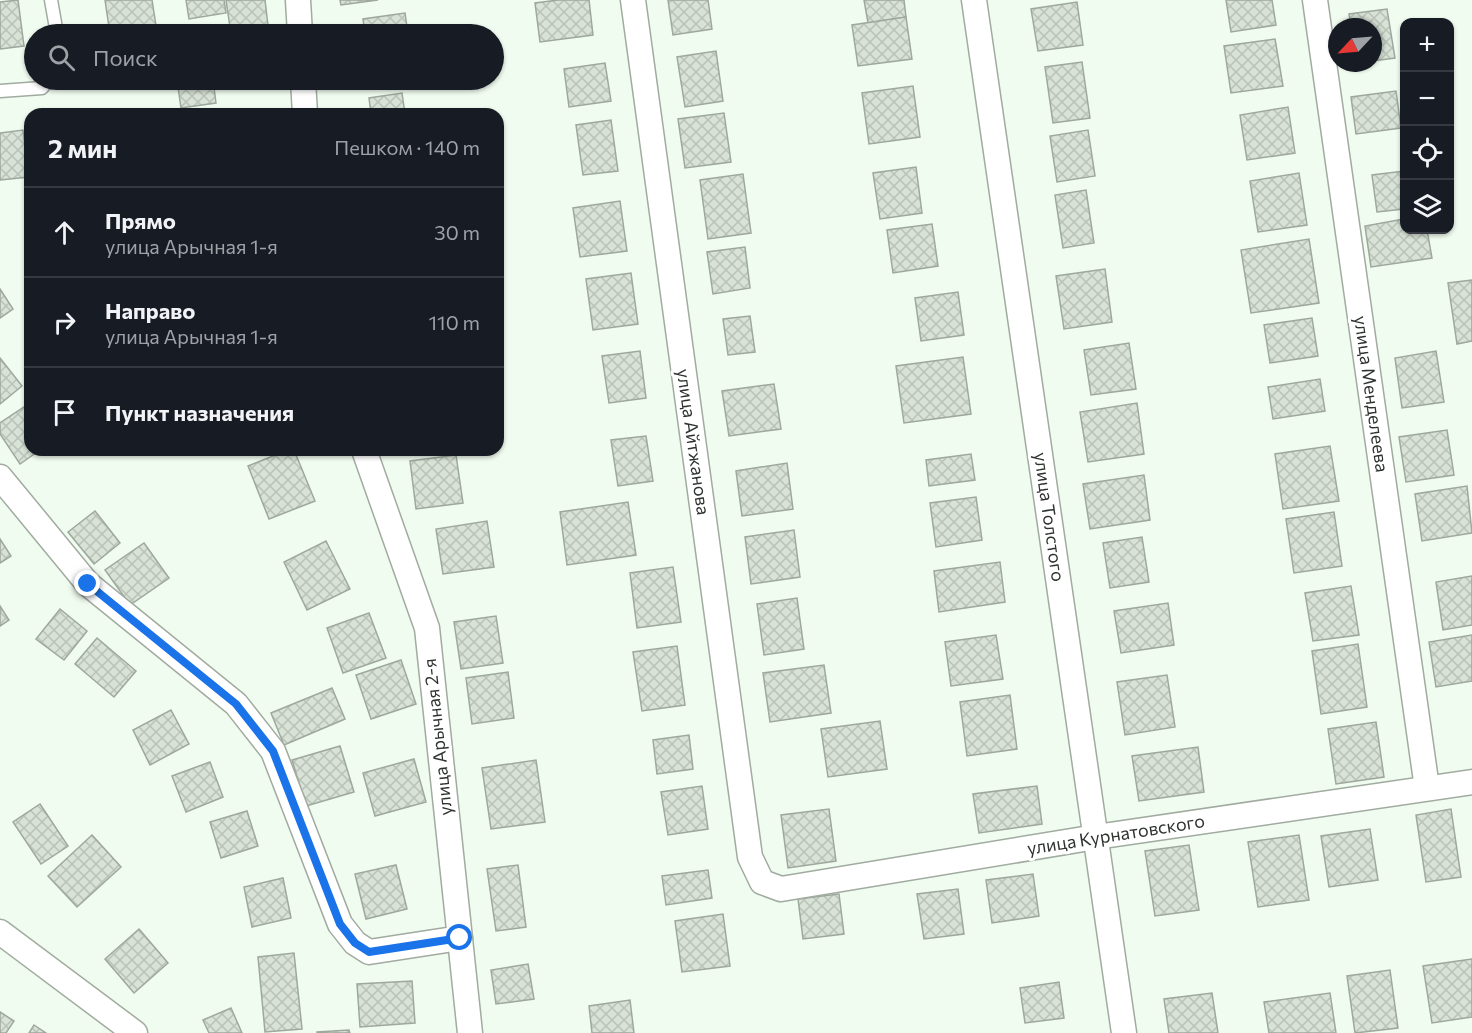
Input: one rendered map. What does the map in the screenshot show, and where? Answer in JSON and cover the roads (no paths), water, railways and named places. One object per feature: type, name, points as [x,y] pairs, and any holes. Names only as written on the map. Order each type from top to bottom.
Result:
[{"type":"street","points":[[298,0],[299,24]]},
{"type":"street","name":"улица Айтжанова","points":[[633,0],[750,857],[762,882]]},
{"type":"street","name":"улица Толстого","points":[[974,0],[1124,1033]]},
{"type":"street","name":"улица Менделеева","points":[[1315,0],[1427,788]]},
{"type":"street","points":[[304,90],[305,108]]},
{"type":"street","name":"улица Арычная 2-я","points":[[366,456],[427,628],[470,1033]]},
{"type":"street","points":[[0,477],[88,584],[236,704],[273,751],[340,924],[355,943],[369,952],[460,938]]},
{"type":"street","name":"улица Курнатовского","points":[[762,882],[781,889],[1096,837],[1472,782]]},
{"type":"street","points":[[0,932],[135,1033]]},
{"type":"lane","points":[[51,0],[55,24]]},
{"type":"lane","points":[[0,91],[24,89]]}]
